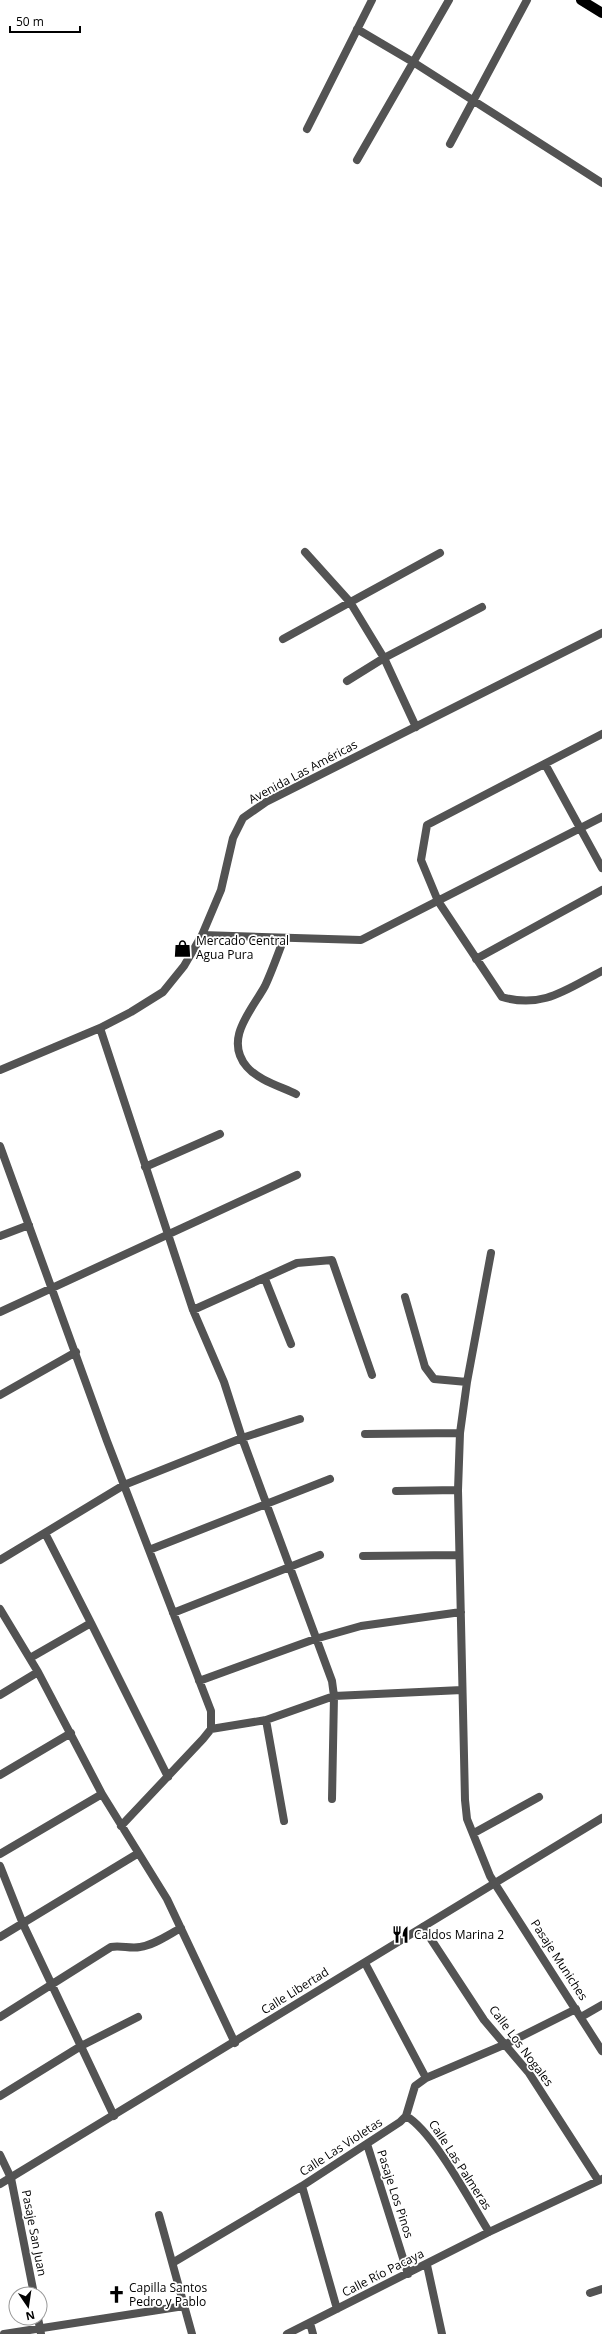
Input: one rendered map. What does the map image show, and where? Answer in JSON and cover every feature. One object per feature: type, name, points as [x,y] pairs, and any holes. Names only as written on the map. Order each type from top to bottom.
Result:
[{"type":"main road","points":[[581,0],[602,13]]},
{"type":"street","points":[[308,129],[372,0]]},
{"type":"street","points":[[357,160],[449,0]]},
{"type":"street","points":[[450,144],[526,0]]},
{"type":"street","points":[[357,29],[413,62],[602,183]]},
{"type":"street","points":[[305,552],[350,602],[384,658],[416,727]]},
{"type":"street","points":[[283,639],[440,553]]},
{"type":"street","points":[[347,681],[384,658],[482,607]]},
{"type":"street","name":"Avenida Las Américas","points":[[0,1070],[100,1028],[131,1012],[163,992],[184,966],[202,935],[220,890],[233,838],[243,818],[266,802],[602,633]]},
{"type":"street","points":[[602,734],[427,825],[421,860],[438,901],[502,997],[516,1001],[544,1000],[602,971]]},
{"type":"street","points":[[545,764],[602,868]]},
{"type":"street","points":[[202,935],[361,940],[602,817]]},
{"type":"street","points":[[476,959],[602,890]]},
{"type":"street","points":[[284,938],[264,987],[245,1017],[239,1032],[239,1051],[247,1068],[259,1076],[296,1094]]},
{"type":"street","points":[[100,1028],[193,1310],[224,1382],[242,1438],[315,1639],[332,1681],[334,1696],[332,1799]]},
{"type":"street","points":[[145,1167],[220,1134]]},
{"type":"street","points":[[0,1146],[124,1485],[211,1711],[211,1728]]},
{"type":"street","points":[[0,1312],[52,1286],[297,1175]]},
{"type":"street","points":[[0,1236],[29,1225]]},
{"type":"street","name":"Pasaje Muniches","points":[[491,1253],[467,1382],[460,1433],[458,1555],[461,1612],[465,1800],[467,1819],[474,1833],[490,1876],[602,2051]]},
{"type":"street","points":[[193,1310],[265,1279],[297,1263],[332,1260],[372,1375]]},
{"type":"street","points":[[265,1279],[291,1344]]},
{"type":"street","points":[[404,1297],[425,1367],[434,1379],[467,1382]]},
{"type":"street","points":[[0,1395],[76,1352]]},
{"type":"street","points":[[0,1560],[124,1485],[242,1438],[300,1419]]},
{"type":"street","points":[[365,1434],[460,1433]]},
{"type":"street","points":[[149,1550],[330,1479]]},
{"type":"street","points":[[396,1491],[458,1490]]},
{"type":"street","points":[[45,1533],[168,1777]]},
{"type":"street","points":[[173,1613],[320,1555]]},
{"type":"street","points":[[363,1556],[458,1555]]},
{"type":"street","points":[[0,1609],[38,1672],[102,1794],[167,1899],[235,2043]]},
{"type":"street","points":[[199,1681],[315,1639],[361,1626],[461,1612]]},
{"type":"street","points":[[30,1658],[91,1623]]},
{"type":"street","points":[[0,1695],[38,1672]]},
{"type":"street","points":[[121,1826],[168,1777],[211,1728],[266,1720],[334,1696],[462,1690]]},
{"type":"street","points":[[266,1720],[284,1821]]},
{"type":"street","points":[[0,1775],[71,1733]]},
{"type":"street","points":[[0,1854],[102,1794]]},
{"type":"street","points":[[474,1833],[539,1797]]},
{"type":"street","name":"Calle Libertad","points":[[0,2184],[235,2043],[495,1882],[602,1818]]},
{"type":"street","points":[[0,1937],[138,1854]]},
{"type":"street","points":[[0,1866],[23,1924],[114,2116]]},
{"type":"street","name":"Calle Los Nogales","points":[[423,1927],[484,2020],[506,2044],[529,2073],[600,2180]]},
{"type":"street","points":[[0,2017],[111,1947],[119,1945],[140,1947],[149,1945],[181,1928]]},
{"type":"street","points":[[365,1963],[426,2078]]},
{"type":"street","points":[[581,2017],[602,2005]]},
{"type":"street","points":[[406,2116],[415,2086],[426,2078],[506,2044],[576,2009]]},
{"type":"street","points":[[0,2096],[81,2046],[138,2017]]},
{"type":"street","name":"Calle Las Violetas","points":[[174,2262],[302,2186],[367,2144],[406,2116]]},
{"type":"street","name":"Calle Las Palmeras","points":[[406,2116],[417,2122],[489,2232]]},
{"type":"street","name":"Pasaje Los Pinos","points":[[367,2144],[408,2274]]},
{"type":"street","name":"Pasaje San Juan","points":[[0,2155],[11,2178],[32,2286]]},
{"type":"street","name":"Calle Río Pacaya","points":[[287,2334],[427,2265],[489,2232],[600,2180]]},
{"type":"street","points":[[302,2186],[337,2310]]},
{"type":"street","points":[[159,2214],[174,2262],[192,2334]]},
{"type":"street","points":[[427,2265],[442,2334]]},
{"type":"street","points":[[590,2293],[602,2289]]},
{"type":"street","points":[[4,2334],[41,2331],[184,2306]]},
{"type":"street","points":[[310,2323],[313,2334]]},
{"type":"place","name":"Mercado Central Agua Pura","points":[[183,948]]},
{"type":"place","name":"Caldos Marina 2","points":[[401,1935]]},
{"type":"place","name":"Capilla Santos Pedro y Pablo","points":[[116,2295]]}]
